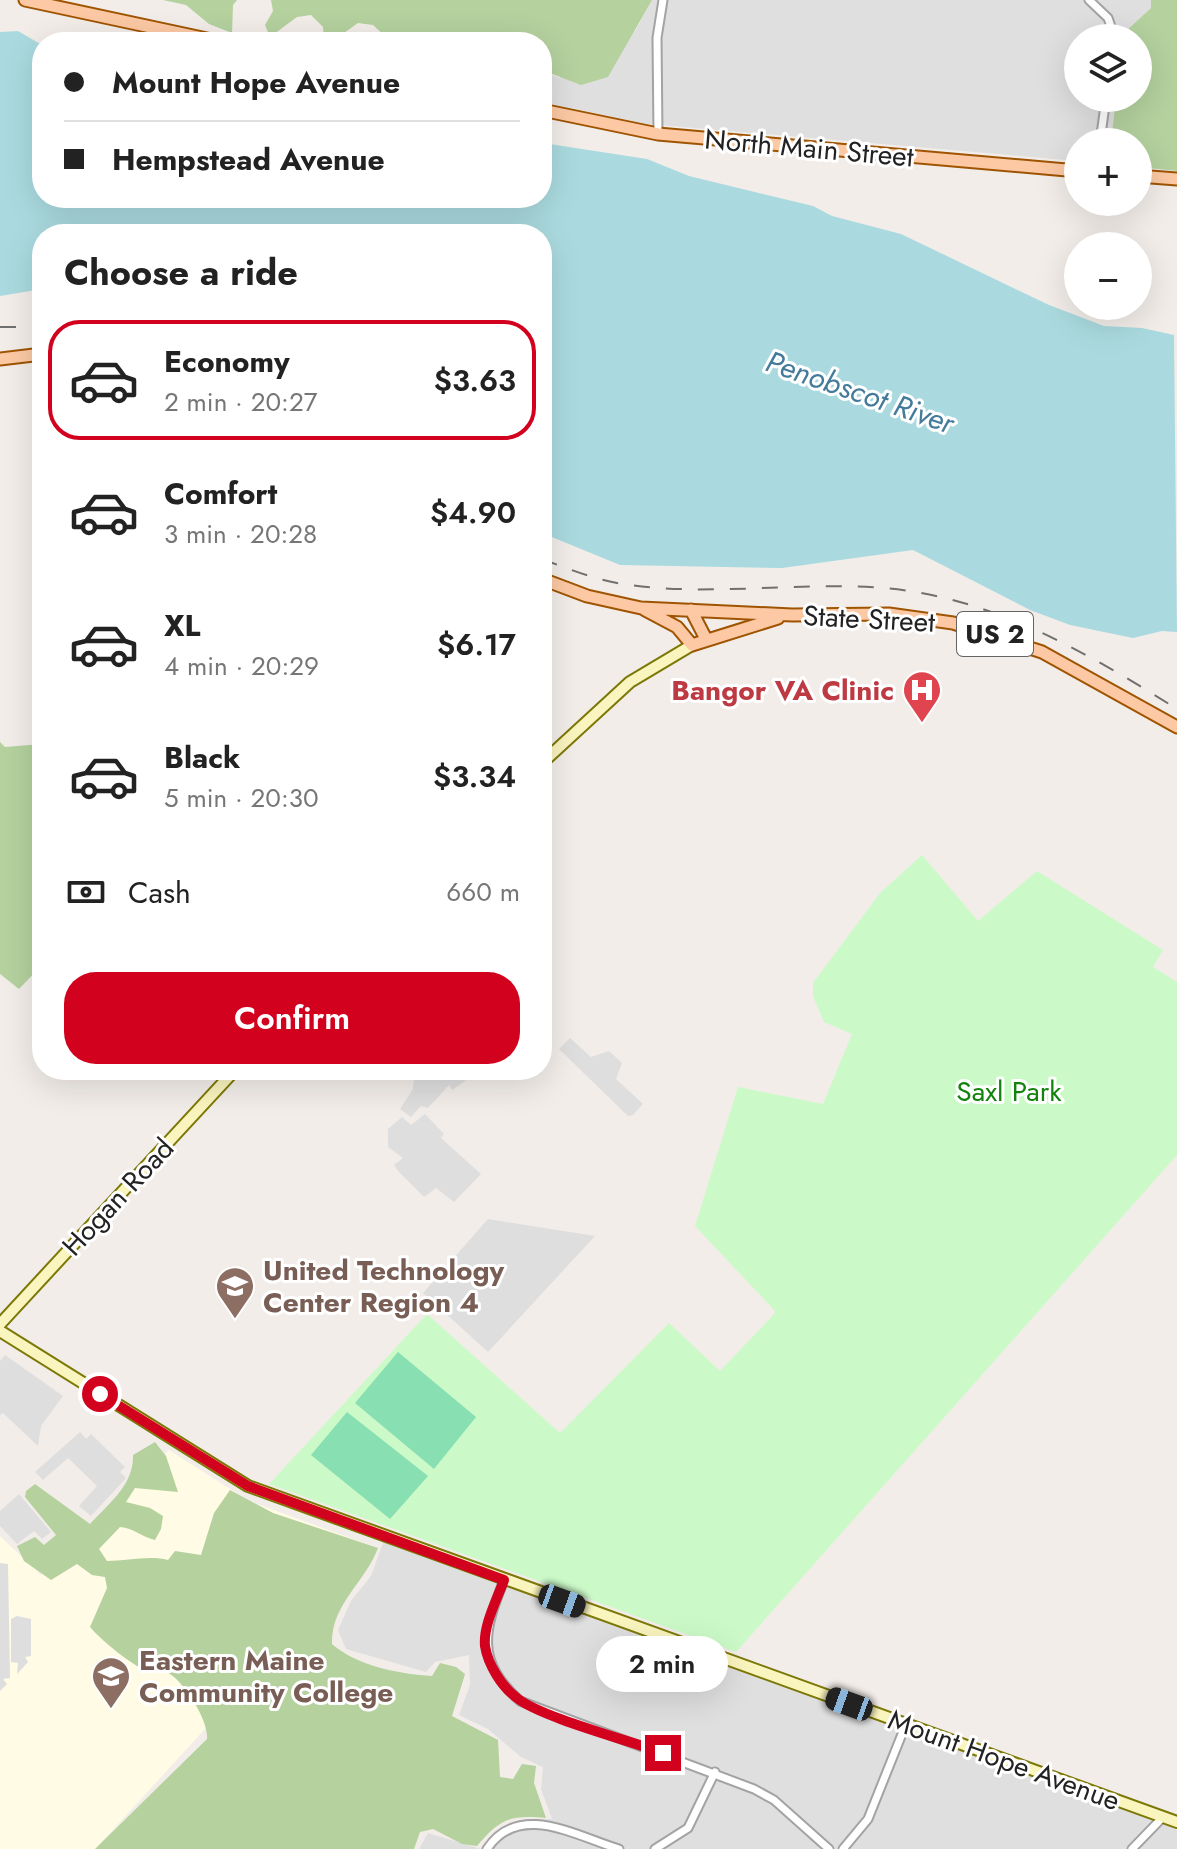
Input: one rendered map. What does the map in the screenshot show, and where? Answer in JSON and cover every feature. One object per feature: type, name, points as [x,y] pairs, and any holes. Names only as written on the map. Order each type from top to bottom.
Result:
[{"type":"main road","points":[[25,0],[174,32]]},
{"type":"main road","name":"North Main Street","points":[[552,112],[658,134],[1064,170]]},
{"type":"main road","points":[[1152,177],[1177,179]]},
{"type":"main road","points":[[0,359],[32,355]]},
{"type":"main road","name":"State Street","points":[[552,583],[587,596],[641,608],[792,615],[889,614],[983,630],[1078,670],[1177,727]]},
{"type":"main road","points":[[641,608],[677,627],[692,645],[792,615]]},
{"type":"main road","points":[[691,610],[706,639]]},
{"type":"street","points":[[658,134],[657,38],[663,0]]},
{"type":"street","points":[[1089,0],[1110,24]]},
{"type":"street","points":[[552,754],[630,682],[692,645]]},
{"type":"street","name":"Hogan Road","points":[[0,1324],[226,1080]]},
{"type":"street","name":"Mount Hope Avenue","points":[[0,1331],[248,1486],[1177,1822]]},
{"type":"street","points":[[504,1580],[491,1614],[485,1645],[498,1677],[520,1701],[715,1772],[774,1800],[829,1849]]},
{"type":"street","points":[[843,1849],[868,1819],[906,1724]]},
{"type":"street","points":[[655,1849],[688,1828],[715,1772]]},
{"type":"street","points":[[1132,1849],[1162,1818]]},
{"type":"street","points":[[487,1849],[505,1831],[533,1823],[619,1849]]},
{"type":"shaded area","points":[[652,0],[1151,0],[1151,8],[1134,24],[1064,24],[1064,112],[1114,112],[1113,128],[1064,128],[1064,160],[647,124],[552,104],[552,75],[559,78],[635,31]]},
{"type":"shaded area","points":[[570,1038],[591,1057],[609,1051],[622,1063],[616,1079],[643,1104],[633,1115],[628,1116],[559,1049]]},
{"type":"shaded area","points":[[414,1080],[465,1080],[452,1090],[449,1085],[428,1108],[421,1106],[411,1117],[400,1109],[413,1089]]},
{"type":"shaded area","points":[[425,1114],[444,1134],[441,1138],[481,1174],[454,1202],[436,1188],[424,1197],[398,1171],[394,1165],[403,1158],[388,1147],[388,1129],[402,1117],[411,1125]]},
{"type":"shaded area","points":[[488,1219],[595,1236],[488,1352],[423,1293]]},
{"type":"shaded area","points":[[5,1355],[63,1396],[41,1426],[38,1446],[3,1413],[0,1415],[0,1361]]},
{"type":"shaded area","points":[[80,1432],[86,1439],[91,1434],[125,1467],[120,1472],[126,1478],[91,1516],[79,1506],[97,1486],[68,1458],[43,1480],[35,1472]]},
{"type":"shaded area","name":"Eastern Maine Community College","points":[[169,1450],[249,1501],[372,1546],[99,1845],[125,1849],[0,1849],[0,1536],[41,1575]]},
{"type":"shaded area","points":[[19,1494],[51,1532],[42,1539],[34,1531],[17,1544],[0,1526],[0,1511]]},
{"type":"shaded area","points":[[384,1540],[1177,1827],[1177,1849],[481,1849],[494,1833],[518,1820],[552,1819],[541,1789],[543,1767],[521,1757],[488,1729],[459,1715],[470,1685],[469,1655],[435,1662],[426,1672],[346,1649],[338,1630],[351,1601],[371,1576]]},
{"type":"shaded area","points":[[0,1563],[8,1564],[10,1678],[3,1679],[7,1684],[0,1691]]},
{"type":"shaded area","points":[[17,1616],[31,1619],[31,1656],[25,1657],[28,1662],[17,1674],[18,1663],[11,1662],[11,1619]]},
{"type":"shaded area","points":[[428,1833],[481,1849],[419,1849]]},
{"type":"green space","points":[[163,0],[237,0],[233,5],[232,32],[209,24],[186,5]]},
{"type":"green space","points":[[271,0],[652,0],[608,77],[581,85],[552,74],[552,32],[380,32],[373,25],[358,23],[345,32],[323,32],[323,27],[311,15],[297,17],[277,32],[268,32],[265,25],[273,11]]},
{"type":"green space","points":[[1151,0],[1177,0],[1177,171],[1152,168],[1152,128],[1113,128],[1114,112],[1152,112],[1152,24],[1134,24],[1151,8]]},
{"type":"green space","points":[[0,742],[5,747],[32,745],[32,975],[19,989],[0,974]]},
{"type":"green space","name":"Saxl Park","points":[[922,855],[978,921],[1037,871],[1163,950],[1153,967],[1177,982],[1177,1155],[736,1652],[269,1484],[427,1314],[560,1433],[669,1323],[720,1371],[776,1312],[695,1226],[738,1087],[823,1104],[852,1034],[824,1022],[813,996],[813,983],[880,893]]},
{"type":"green space","points":[[398,1352],[476,1417],[434,1469],[355,1403]]},
{"type":"green space","points":[[347,1412],[428,1476],[390,1519],[311,1455]]},
{"type":"green space","points":[[155,1442],[166,1456],[178,1492],[135,1488],[126,1502],[150,1508],[163,1516],[161,1529],[155,1540],[120,1527],[99,1549],[107,1561],[168,1560],[175,1551],[201,1555],[214,1513],[230,1490],[273,1513],[378,1548],[337,1617],[332,1644],[354,1658],[392,1671],[432,1676],[440,1663],[456,1667],[465,1674],[452,1716],[498,1740],[500,1777],[513,1779],[522,1764],[536,1766],[534,1783],[546,1818],[507,1820],[477,1846],[462,1844],[433,1829],[420,1832],[414,1849],[95,1849],[207,1739],[207,1731],[194,1702],[174,1677],[165,1671],[149,1671],[135,1665],[90,1627],[107,1588],[105,1577],[92,1575],[77,1564],[51,1580],[24,1561],[17,1546],[35,1537],[44,1545],[56,1535],[25,1497],[26,1491],[35,1484],[90,1524],[125,1484],[133,1455]]},
{"type":"water","name":"Penobscot River","points":[[18,31],[32,39],[32,208],[552,208],[552,144],[647,159],[689,176],[813,206],[832,216],[901,234],[1064,311],[1064,320],[1088,320],[1104,326],[1142,328],[1174,335],[1177,632],[1162,631],[1133,638],[1070,625],[1030,610],[913,550],[782,568],[620,565],[552,537],[552,224],[32,224],[32,291],[0,296],[0,32]]},
{"type":"railway","points":[[0,327],[32,327]]},
{"type":"railway","points":[[552,563],[617,583],[650,587],[850,586],[923,593],[962,602],[1037,630],[1177,709]]},
{"type":"place","name":"Bangor VA Clinic","points":[[922,724]]},
{"type":"place","name":"United Technology Center Region 4","points":[[235,1320]]},
{"type":"place","name":"Eastern Maine Community College","points":[[111,1710]]},
{"type":"route","points":[[100,1394],[248,1486],[504,1580],[491,1614],[485,1645],[498,1677],[508,1689],[520,1701],[534,1707],[663,1753]]}]
